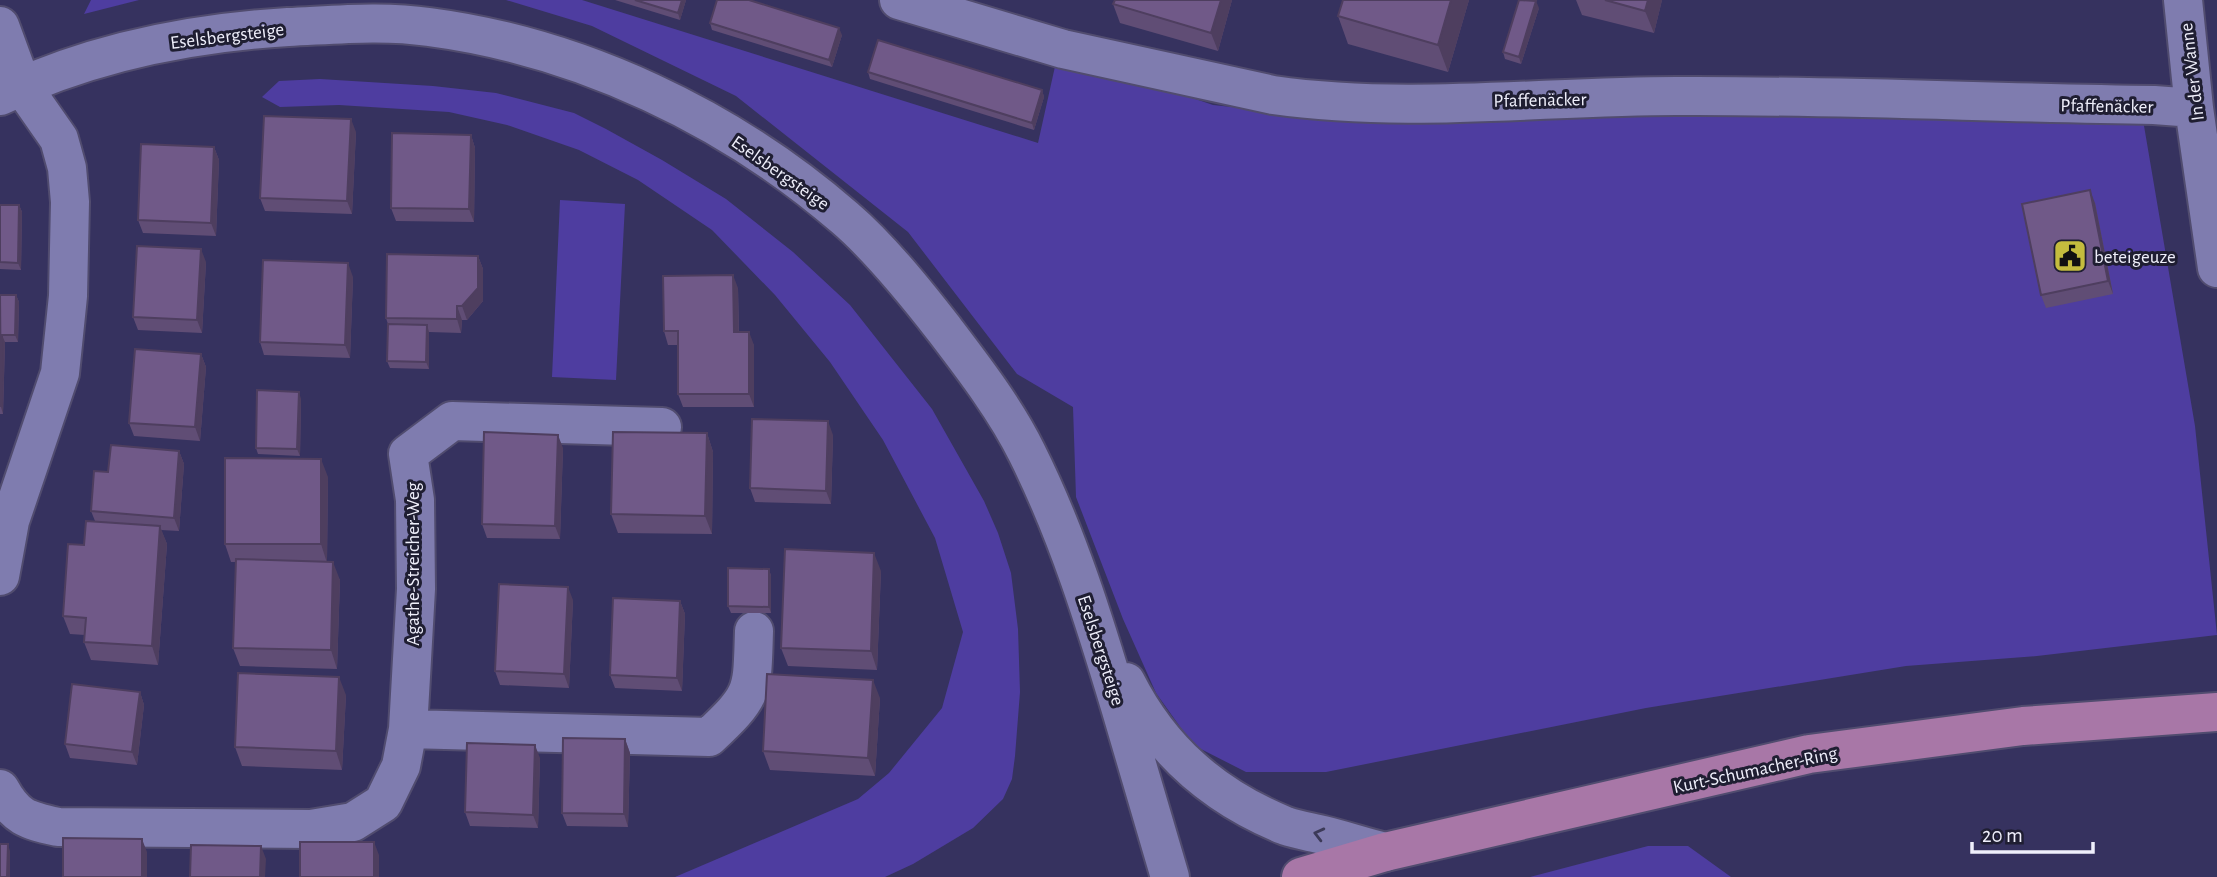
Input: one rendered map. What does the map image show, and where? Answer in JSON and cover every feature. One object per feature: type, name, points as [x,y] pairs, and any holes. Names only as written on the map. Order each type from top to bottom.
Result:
[{"type":"main road","name":"Kurt-Schumacher-Ring","points":[[1301,877],[1385,852],[1809,754],[2023,726],[2217,712]]},
{"type":"street","name":"Pfaffenäcker","points":[[899,0],[1063,49],[1273,95],[1305,99],[1445,102],[1676,96],[2194,108]]},
{"type":"street","name":"In der Wanne","points":[[2183,0],[2194,108],[2217,268]]},
{"type":"street","name":"Eselsbergsteige","points":[[11,91],[73,66],[190,37],[251,29],[344,24],[426,26],[493,38],[628,81],[705,120],[780,167],[848,220],[917,294],[972,366],[1026,451],[1061,531],[1096,624],[1170,877]]},
{"type":"street","points":[[0,26],[11,91],[59,139],[67,168],[70,202],[68,296],[60,373],[10,521],[0,576]]},
{"type":"street","name":"Agathe-Streicher-Weg","points":[[0,789],[12,810],[33,821],[58,827],[311,829],[353,822],[383,803],[401,766],[408,729],[416,589],[415,500],[408,454],[453,421],[662,427]]},
{"type":"street","points":[[1096,624],[1132,694],[1154,727],[1171,748],[1209,785],[1247,808],[1289,827],[1385,852]]},
{"type":"street","points":[[408,729],[709,737],[745,701],[752,683],[754,631]]},
{"type":"shaded area","points":[[91,0],[139,0],[84,14]]},
{"type":"shaded area","points":[[506,0],[582,0],[1038,143],[1056,62],[1166,89],[1213,105],[1306,115],[2142,114],[2195,426],[2217,635],[2037,656],[1906,666],[1646,708],[1326,772],[1246,772],[1193,745],[1156,693],[1123,619],[1076,497],[1073,407],[1017,374],[908,232],[736,96],[592,26]]},
{"type":"shaded area","points":[[320,79],[496,93],[574,113],[662,160],[726,199],[793,252],[850,305],[932,409],[984,501],[1011,573],[1018,629],[1020,692],[1012,779],[1003,799],[973,828],[913,864],[885,877],[675,877],[858,799],[889,773],[942,708],[963,632],[935,538],[883,440],[830,362],[775,295],[712,230],[638,180],[579,150],[507,125],[449,112],[339,105],[280,107],[262,97],[279,81]]},
{"type":"shaded area","points":[[560,200],[625,204],[616,380],[552,377]]},
{"type":"shaded area","points":[[1648,846],[1688,846],[1731,877],[1530,877]]},
{"type":"building","points":[[635,0],[682,0],[678,13]]},
{"type":"building","points":[[717,0],[749,0],[839,28],[829,60],[710,23]]},
{"type":"building","points":[[1115,0],[1221,0],[1211,33],[1113,4]]},
{"type":"building","points":[[1343,0],[1451,0],[1438,45],[1338,16]]},
{"type":"building","points":[[1519,0],[1536,1],[1519,57],[1503,52]]},
{"type":"building","points":[[1605,0],[1648,0],[1645,11]]},
{"type":"building","points":[[878,40],[1042,90],[1032,123],[868,72]]},
{"type":"building","points":[[264,116],[351,119],[347,201],[260,198]]},
{"type":"building","points":[[392,133],[471,135],[469,209],[391,208]]},
{"type":"building","points":[[141,144],[214,147],[211,223],[138,220]]},
{"type":"building","name":"beteigeuze","points":[[2090,190],[2108,281],[2041,295],[2022,204]]},
{"type":"building","points":[[0,205],[19,205],[18,263],[0,262]]},
{"type":"building","points":[[137,246],[201,249],[197,320],[133,317]]},
{"type":"building","points":[[387,254],[478,256],[478,288],[462,306],[457,306],[457,319],[386,318]]},
{"type":"building","points":[[263,260],[348,263],[345,345],[260,342]]},
{"type":"building","points":[[733,275],[734,332],[749,332],[749,394],[678,394],[678,331],[664,331],[663,276]]},
{"type":"building","points":[[0,295],[16,295],[15,335],[2,335],[1,407]]},
{"type":"building","points":[[388,324],[427,325],[426,362],[387,361]]},
{"type":"building","points":[[135,349],[201,354],[195,427],[129,423]]},
{"type":"building","points":[[257,390],[299,392],[297,449],[256,448]]},
{"type":"building","points":[[752,419],[828,421],[826,491],[750,488]]},
{"type":"building","points":[[484,432],[558,435],[555,526],[482,524]]},
{"type":"building","points":[[613,432],[707,433],[705,516],[611,514]]},
{"type":"building","points":[[111,445],[179,451],[174,518],[91,511],[94,471],[108,472]]},
{"type":"building","points":[[225,458],[321,459],[321,544],[225,544]]},
{"type":"building","points":[[86,521],[160,526],[152,646],[84,642],[86,618],[63,616],[68,544],[84,545]]},
{"type":"building","points":[[785,549],[874,553],[871,651],[781,648]]},
{"type":"building","points":[[236,559],[333,562],[331,650],[233,648]]},
{"type":"building","points":[[728,568],[769,569],[769,607],[728,606]]},
{"type":"building","points":[[499,584],[568,587],[564,674],[495,671]]},
{"type":"building","points":[[613,598],[680,601],[677,678],[610,675]]},
{"type":"building","points":[[238,673],[339,677],[336,751],[235,747]]},
{"type":"building","points":[[767,674],[873,680],[868,758],[763,751]]},
{"type":"building","points":[[72,684],[140,692],[132,752],[65,744]]},
{"type":"building","points":[[563,738],[625,739],[624,814],[562,813]]},
{"type":"building","points":[[467,743],[535,745],[533,815],[465,812]]},
{"type":"building","points":[[63,838],[142,839],[142,877],[63,877]]},
{"type":"building","points":[[300,842],[374,842],[374,877],[300,877]]},
{"type":"building","points":[[0,844],[8,844],[7,877],[0,877]]},
{"type":"building","points":[[191,845],[261,846],[260,877],[190,877]]},
{"type":"place","name":"beteigeuze","points":[[2070,256]]}]
